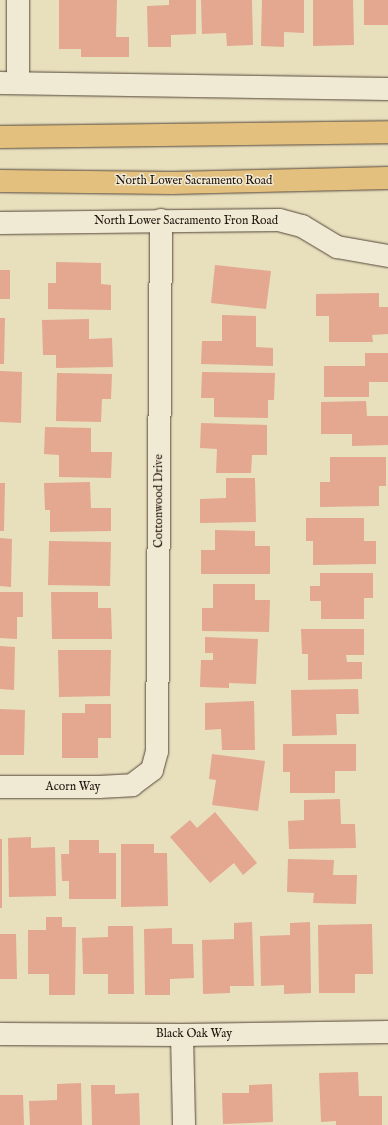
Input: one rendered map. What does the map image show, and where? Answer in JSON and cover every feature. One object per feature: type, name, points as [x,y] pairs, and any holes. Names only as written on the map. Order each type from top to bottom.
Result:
[{"type":"main road","points":[[0,137],[388,132]]},
{"type":"main road","name":"North Lower Sacramento Road","points":[[0,181],[172,183],[388,178]]},
{"type":"street","points":[[18,0],[9,83],[388,89]]},
{"type":"street","name":"North Lower Sacramento Fron Road","points":[[0,223],[161,220],[279,220],[302,226],[337,247],[388,256]]},
{"type":"street","name":"Cottonwood Drive","points":[[143,777],[152,770],[157,751],[161,220]]},
{"type":"street","name":"Acorn Way","points":[[0,787],[99,787],[132,784],[143,777]]},
{"type":"street","name":"Black Oak Way","points":[[0,1034],[182,1035],[388,1032]]},
{"type":"street","points":[[182,1035],[184,1125]]},
{"type":"building","points":[[59,0],[117,0],[116,37],[129,37],[129,57],[81,57],[81,49],[59,49]]},
{"type":"building","points":[[169,0],[196,0],[196,34],[171,35],[171,47],[148,47],[147,6],[169,5]]},
{"type":"building","points":[[201,0],[252,0],[253,45],[227,46],[226,33],[202,34]]},
{"type":"building","points":[[262,0],[304,0],[304,33],[284,32],[284,47],[261,46]]},
{"type":"building","points":[[313,0],[353,0],[354,45],[313,46]]},
{"type":"building","points":[[364,0],[388,0],[388,25],[364,25]]},
{"type":"building","points":[[56,262],[101,263],[101,284],[111,285],[111,310],[48,309],[48,283],[56,283]]},
{"type":"building","points":[[215,265],[271,271],[266,309],[211,303]]},
{"type":"building","points":[[0,270],[10,270],[10,299],[0,299]]},
{"type":"building","points":[[379,293],[379,307],[388,307],[388,334],[372,335],[373,342],[329,342],[329,316],[316,316],[316,294]]},
{"type":"building","points":[[222,315],[256,316],[256,347],[273,348],[273,366],[201,364],[202,341],[222,341]]},
{"type":"building","points":[[0,318],[5,318],[4,364],[0,364]]},
{"type":"building","points":[[89,319],[89,339],[112,338],[113,367],[56,368],[56,355],[43,355],[42,320]]},
{"type":"building","points":[[365,353],[388,353],[388,382],[369,382],[369,397],[324,397],[324,366],[365,366]]},
{"type":"building","points":[[0,371],[22,372],[21,423],[0,422]]},
{"type":"building","points":[[202,372],[275,373],[274,400],[268,400],[268,418],[214,417],[214,398],[201,398]]},
{"type":"building","points":[[57,373],[112,374],[111,399],[102,399],[101,422],[56,421]]},
{"type":"building","points":[[366,401],[367,416],[388,416],[388,445],[352,446],[352,434],[321,434],[321,402]]},
{"type":"building","points":[[201,423],[267,425],[267,455],[252,455],[251,473],[216,473],[217,449],[200,448]]},
{"type":"building","points":[[45,427],[91,428],[91,452],[112,452],[111,478],[59,477],[59,455],[44,454]]},
{"type":"building","points":[[330,457],[386,457],[386,486],[379,486],[379,506],[320,507],[320,482],[330,482]]},
{"type":"building","points":[[226,478],[255,478],[256,522],[200,523],[200,499],[226,498]]},
{"type":"building","points":[[90,482],[91,508],[111,508],[111,531],[50,532],[50,510],[45,510],[44,483]]},
{"type":"building","points":[[0,483],[5,483],[4,531],[0,531]]},
{"type":"building","points":[[306,518],[364,518],[364,541],[376,541],[376,564],[313,565],[313,541],[306,541]]},
{"type":"building","points":[[215,530],[255,531],[255,546],[270,546],[270,574],[201,574],[201,550],[215,550]]},
{"type":"building","points":[[0,538],[12,539],[11,587],[0,586]]},
{"type":"building","points":[[49,541],[111,542],[110,586],[48,585]]},
{"type":"building","points":[[320,573],[373,573],[373,598],[364,598],[364,619],[321,619],[321,601],[310,601],[310,586],[320,586]]},
{"type":"building","points":[[213,584],[255,584],[255,600],[270,600],[269,632],[202,631],[202,608],[213,608]]},
{"type":"building","points":[[0,592],[23,592],[23,617],[17,617],[17,639],[0,638]]},
{"type":"building","points":[[51,592],[98,592],[98,608],[111,608],[112,639],[52,639]]},
{"type":"building","points":[[301,629],[364,629],[364,655],[346,655],[347,662],[362,662],[362,679],[308,680],[308,654],[302,654]]},
{"type":"building","points":[[205,637],[258,639],[256,684],[229,683],[229,688],[200,687],[201,660],[213,660],[213,653],[205,653]]},
{"type":"building","points":[[0,646],[15,647],[14,690],[0,689]]},
{"type":"building","points":[[58,650],[111,650],[110,696],[59,697]]},
{"type":"building","points":[[358,689],[359,714],[336,714],[337,735],[292,736],[291,690]]},
{"type":"building","points":[[254,701],[255,750],[222,750],[221,729],[205,730],[205,703]]},
{"type":"building","points":[[85,704],[111,704],[111,738],[98,738],[98,758],[62,758],[62,713],[85,713]]},
{"type":"building","points":[[0,709],[25,710],[24,755],[0,755]]},
{"type":"building","points":[[283,744],[356,744],[356,771],[335,771],[335,793],[290,793],[290,772],[283,772]]},
{"type":"building","points":[[212,754],[265,761],[258,811],[212,805],[216,780],[209,779]]},
{"type":"building","points":[[340,799],[341,824],[355,824],[356,848],[289,849],[288,821],[304,820],[304,800]]},
{"type":"building","points":[[215,812],[257,863],[243,875],[234,863],[210,883],[170,837],[190,820],[197,828]]},
{"type":"building","points":[[31,837],[31,848],[55,847],[56,896],[9,897],[8,838]]},
{"type":"building","points":[[0,839],[2,839],[2,908],[0,908]]},
{"type":"building","points":[[69,840],[99,840],[99,853],[116,853],[116,899],[69,899],[69,881],[62,881],[61,854],[69,854]]},
{"type":"building","points":[[121,844],[154,844],[154,853],[167,853],[168,906],[121,907]]},
{"type":"building","points":[[288,859],[334,860],[333,875],[357,875],[356,904],[313,903],[314,893],[287,892]]},
{"type":"building","points":[[46,917],[62,917],[62,927],[76,927],[75,995],[49,995],[49,974],[28,974],[28,930],[46,930]]},
{"type":"building","points":[[252,922],[254,986],[230,986],[230,993],[203,994],[202,940],[234,939],[234,923]]},
{"type":"building","points":[[310,922],[311,993],[284,994],[284,985],[261,986],[260,936],[290,935],[290,923]]},
{"type":"building","points":[[372,924],[373,974],[355,974],[355,993],[319,993],[318,925]]},
{"type":"building","points":[[108,926],[133,926],[134,994],[108,994],[108,974],[83,974],[82,938],[108,937]]},
{"type":"building","points":[[172,928],[172,944],[193,944],[194,978],[170,979],[170,995],[145,995],[144,929]]},
{"type":"building","points":[[0,934],[16,934],[17,979],[0,979]]},
{"type":"building","points":[[358,1072],[359,1096],[382,1096],[382,1125],[336,1125],[336,1121],[321,1122],[319,1073]]},
{"type":"building","points":[[81,1083],[82,1125],[30,1125],[29,1101],[57,1100],[57,1084]]},
{"type":"building","points":[[272,1084],[273,1122],[223,1124],[222,1093],[249,1093],[249,1085]]},
{"type":"building","points":[[91,1085],[115,1085],[115,1094],[139,1093],[140,1125],[92,1125]]},
{"type":"building","points":[[0,1095],[23,1095],[24,1125],[0,1125]]}]
